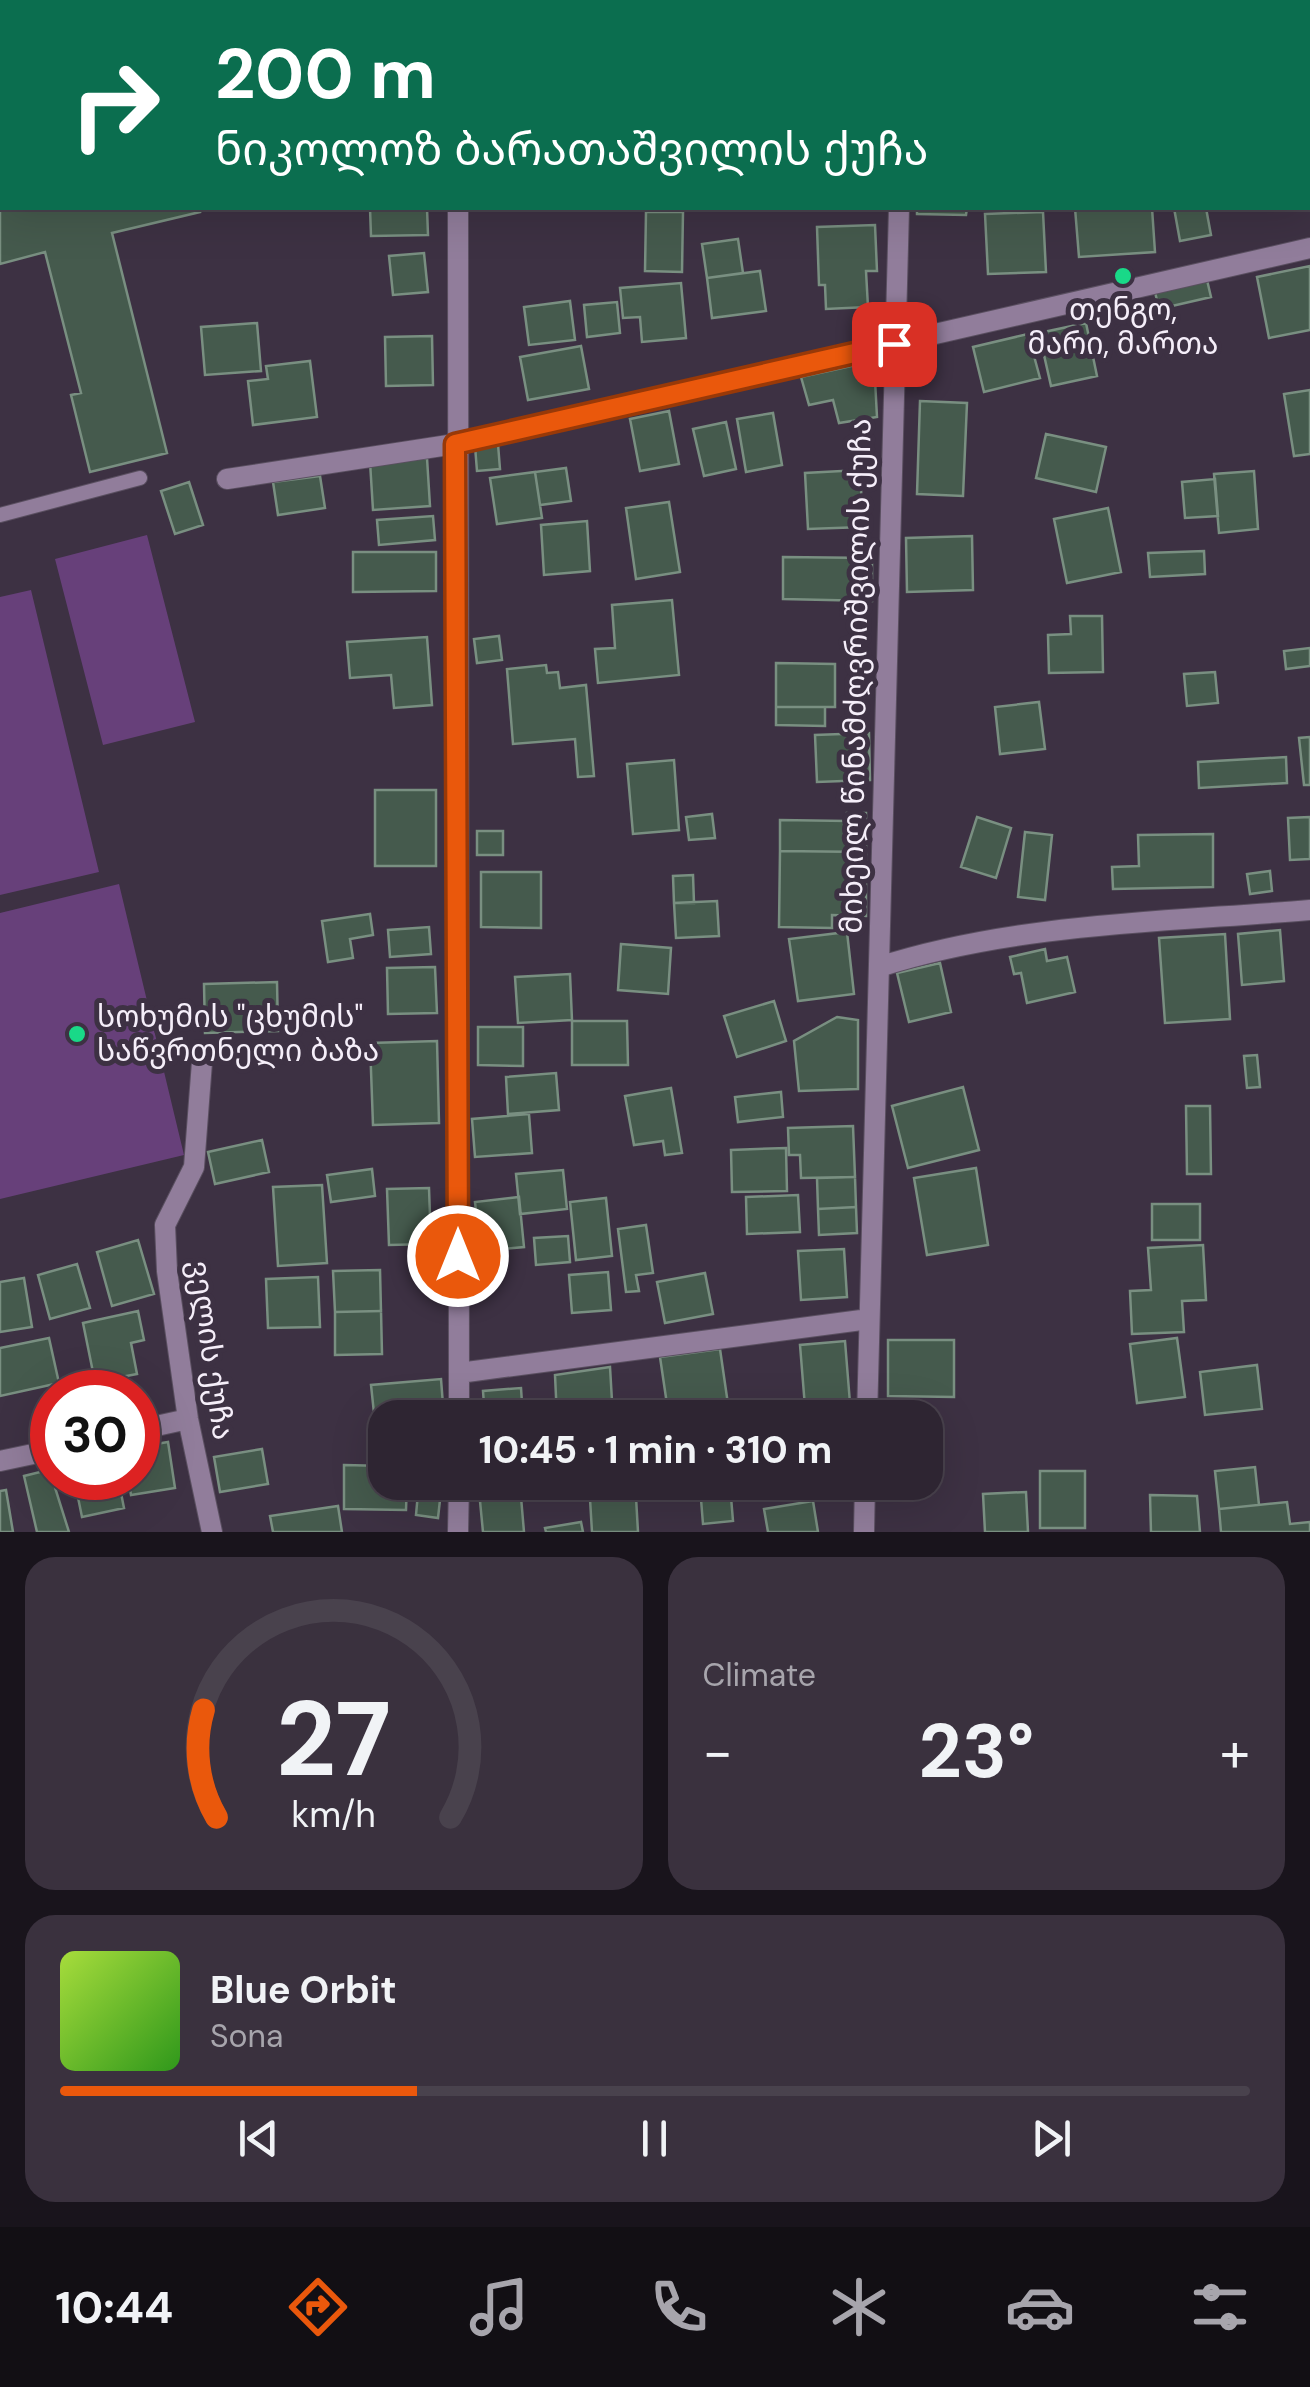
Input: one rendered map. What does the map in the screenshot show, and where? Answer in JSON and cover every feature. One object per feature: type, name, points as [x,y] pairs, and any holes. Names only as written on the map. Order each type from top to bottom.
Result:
[{"type":"street","points":[[458,210],[455,444],[459,1400]]},
{"type":"street","name":"მიხეილ წინამძღვრიშვილის ქუჩა","points":[[867,1400],[899,210]]},
{"type":"street","points":[[227,480],[455,444],[1310,248]]},
{"type":"street","name":"მიხეილ წინამძღვრიშვილის ქუჩა","points":[[879,967],[926,952],[1069,930],[1310,910]]},
{"type":"street","name":"ველის ქუჩა","points":[[202,1062],[194,1168],[165,1225],[167,1271],[188,1419],[212,1532]]},
{"type":"street","points":[[459,1373],[869,1319]]},
{"type":"street","points":[[160,1425],[188,1419]]},
{"type":"street","points":[[0,1462],[30,1455]]},
{"type":"street","points":[[458,1500],[458,1532]]},
{"type":"street","points":[[864,1532],[865,1500]]},
{"type":"lane","points":[[0,514],[140,478]]},
{"type":"shaded area","points":[[147,535],[195,722],[103,745],[55,559]]},
{"type":"shaded area","points":[[31,590],[99,872],[0,895],[0,597]]},
{"type":"shaded area","name":"სოხუმის \"ცხუმის\" საწვრთნელი ბაზა","points":[[119,884],[184,1155],[0,1199],[0,913]]},
{"type":"building","points":[[0,210],[200,210],[112,233],[167,453],[90,472],[71,395],[81,393],[45,252],[0,264]]},
{"type":"building","points":[[370,210],[427,210],[428,235],[371,236]]},
{"type":"building","points":[[917,210],[967,210],[966,215],[917,214]]},
{"type":"building","points":[[1075,210],[1152,210],[1155,252],[1079,257]]},
{"type":"building","points":[[1174,210],[1206,210],[1211,235],[1180,241]]},
{"type":"building","points":[[646,212],[683,212],[682,272],[645,271]]},
{"type":"building","points":[[1043,212],[1046,272],[988,274],[985,214]]},
{"type":"building","points":[[875,225],[877,271],[866,271],[868,307],[826,309],[825,285],[819,285],[817,227]]},
{"type":"building","points":[[738,239],[743,273],[707,278],[702,244]]},
{"type":"building","points":[[424,253],[428,292],[393,295],[389,256]]},
{"type":"building","points":[[1310,266],[1310,330],[1269,338],[1257,277]]},
{"type":"building","points":[[760,271],[766,311],[712,318],[707,278]]},
{"type":"building","points":[[1207,280],[1211,297],[1159,309],[1155,292]]},
{"type":"building","points":[[681,283],[686,338],[642,342],[640,317],[623,318],[620,288]]},
{"type":"building","points":[[570,301],[575,340],[529,345],[524,307]]},
{"type":"building","points":[[617,302],[620,333],[587,337],[584,305]]},
{"type":"building","points":[[257,323],[261,371],[205,375],[201,327]]},
{"type":"building","points":[[1086,323],[1097,376],[1051,386],[1039,333]]},
{"type":"building","points":[[1028,334],[1040,378],[984,392],[973,347]]},
{"type":"building","points":[[432,336],[433,385],[386,386],[385,337]]},
{"type":"building","points":[[581,346],[589,389],[528,400],[520,357]]},
{"type":"building","points":[[310,361],[317,417],[253,425],[248,381],[268,379],[266,366]]},
{"type":"building","points":[[874,361],[877,417],[839,423],[833,400],[809,405],[801,377]]},
{"type":"building","points":[[1310,390],[1310,454],[1294,456],[1284,394]]},
{"type":"building","points":[[920,401],[967,403],[963,496],[917,494]]},
{"type":"building","points":[[669,411],[679,464],[640,471],[630,419]]},
{"type":"building","points":[[773,413],[782,465],[746,472],[737,419]]},
{"type":"building","points":[[726,422],[736,469],[704,476],[693,429]]},
{"type":"building","points":[[1046,434],[1106,447],[1096,492],[1036,478]]},
{"type":"building","points":[[498,444],[500,469],[477,471],[475,446]]},
{"type":"building","points":[[427,458],[430,506],[373,510],[370,462]]},
{"type":"building","points":[[566,468],[571,501],[540,505],[535,472]]},
{"type":"building","points":[[860,470],[863,527],[808,529],[805,473]]},
{"type":"building","points":[[1254,471],[1258,529],[1219,533],[1214,474]]},
{"type":"building","points":[[535,472],[542,518],[497,524],[490,478]]},
{"type":"building","points":[[320,476],[325,508],[278,515],[273,482]]},
{"type":"building","points":[[1215,479],[1218,516],[1185,518],[1182,482]]},
{"type":"building","points":[[189,482],[203,525],[175,534],[161,491]]},
{"type":"building","points":[[669,502],[680,572],[636,579],[626,508]]},
{"type":"building","points":[[1108,508],[1121,572],[1067,583],[1054,519]]},
{"type":"building","points":[[433,516],[435,540],[379,545],[377,520]]},
{"type":"building","points":[[587,521],[590,571],[544,575],[541,525]]},
{"type":"building","points":[[972,536],[973,590],[907,592],[906,538]]},
{"type":"building","points":[[1204,551],[1205,574],[1150,577],[1148,553]]},
{"type":"building","points":[[353,552],[436,552],[436,591],[353,592]]},
{"type":"building","points":[[783,557],[872,558],[872,601],[783,599]]},
{"type":"building","points":[[672,600],[679,675],[598,683],[595,649],[615,648],[612,605]]},
{"type":"building","points":[[1070,616],[1102,616],[1103,672],[1049,673],[1048,635],[1071,634]]},
{"type":"building","points":[[499,636],[502,660],[477,663],[474,639]]},
{"type":"building","points":[[427,637],[432,705],[394,708],[391,675],[350,678],[347,642]]},
{"type":"building","points":[[1310,648],[1310,666],[1286,669],[1284,651]]},
{"type":"building","points":[[776,663],[835,664],[835,707],[776,707]]},
{"type":"building","points":[[546,665],[547,673],[558,672],[560,688],[586,685],[594,776],[578,777],[575,739],[513,744],[507,669]]},
{"type":"building","points":[[1215,672],[1218,703],[1187,706],[1184,674]]},
{"type":"building","points":[[1039,702],[1045,749],[1000,754],[995,707]]},
{"type":"building","points":[[776,707],[825,707],[825,726],[776,725]]},
{"type":"building","points":[[869,733],[870,780],[817,782],[815,735]]},
{"type":"building","points":[[1310,737],[1310,785],[1304,785],[1299,738]]},
{"type":"building","points":[[1286,757],[1287,783],[1199,788],[1198,762]]},
{"type":"building","points":[[674,760],[679,830],[633,834],[627,764]]},
{"type":"building","points":[[375,790],[436,790],[436,866],[375,866]]},
{"type":"building","points":[[847,813],[866,813],[866,852],[780,851],[780,820],[847,821]]},
{"type":"building","points":[[712,814],[715,838],[689,840],[686,817]]},
{"type":"building","points":[[977,817],[1011,828],[996,878],[961,867]]},
{"type":"building","points":[[1310,817],[1310,859],[1290,860],[1288,818]]},
{"type":"building","points":[[477,831],[503,831],[503,855],[477,855]]},
{"type":"building","points":[[1025,832],[1052,835],[1045,900],[1018,897]]},
{"type":"building","points":[[1213,834],[1213,887],[1113,889],[1112,867],[1139,866],[1138,835]]},
{"type":"building","points":[[780,851],[866,852],[866,916],[832,915],[832,928],[779,927]]},
{"type":"building","points":[[1270,871],[1272,891],[1250,894],[1247,874]]},
{"type":"building","points":[[481,872],[541,872],[541,928],[481,927]]},
{"type":"building","points":[[693,875],[694,903],[674,903],[673,876]]},
{"type":"building","points":[[717,901],[719,936],[676,938],[674,903]]},
{"type":"building","points":[[370,914],[373,935],[350,939],[353,958],[328,962],[322,921]]},
{"type":"building","points":[[429,927],[431,954],[390,957],[388,930]]},
{"type":"building","points":[[1280,930],[1284,981],[1242,985],[1238,934]]},
{"type":"building","points":[[847,932],[854,994],[798,1001],[789,939]]},
{"type":"building","points":[[1225,934],[1230,1019],[1165,1023],[1159,938]]},
{"type":"building","points":[[621,944],[671,948],[668,994],[618,990]]},
{"type":"building","points":[[1045,949],[1047,961],[1067,957],[1075,992],[1027,1003],[1021,973],[1014,974],[1010,957]]},
{"type":"building","points":[[940,963],[951,1012],[909,1022],[897,973]]},
{"type":"building","points":[[435,967],[437,1013],[388,1014],[387,968]]},
{"type":"building","points":[[570,974],[572,1020],[518,1023],[515,977]]},
{"type":"building","points":[[277,982],[278,1031],[205,1033],[204,984]]},
{"type":"building","points":[[774,1001],[786,1041],[737,1057],[724,1016]]},
{"type":"building","points":[[837,1017],[858,1020],[858,1089],[799,1091],[794,1041]]},
{"type":"building","points":[[572,1021],[627,1021],[628,1065],[572,1065]]},
{"type":"building","points":[[478,1027],[523,1027],[523,1066],[478,1065]]},
{"type":"building","points":[[437,1041],[439,1123],[373,1125],[370,1043]]},
{"type":"building","points":[[1257,1055],[1260,1087],[1247,1088],[1244,1056]]},
{"type":"building","points":[[556,1073],[559,1110],[508,1114],[506,1077]]},
{"type":"building","points":[[963,1087],[979,1150],[908,1168],[892,1106]]},
{"type":"building","points":[[671,1088],[682,1153],[665,1155],[663,1141],[634,1145],[625,1096]]},
{"type":"building","points":[[781,1092],[783,1117],[738,1122],[735,1097]]},
{"type":"building","points":[[1186,1106],[1210,1106],[1211,1174],[1187,1174]]},
{"type":"building","points":[[529,1114],[532,1153],[475,1157],[472,1119]]},
{"type":"building","points":[[853,1126],[855,1177],[801,1178],[800,1155],[789,1155],[788,1128]]},
{"type":"building","points":[[262,1140],[269,1172],[215,1184],[208,1152]]},
{"type":"building","points":[[786,1148],[787,1191],[732,1192],[731,1150]]},
{"type":"building","points":[[976,1168],[988,1245],[927,1255],[914,1178]]},
{"type":"building","points":[[372,1169],[375,1196],[331,1202],[327,1175]]},
{"type":"building","points":[[563,1170],[567,1209],[520,1214],[516,1174]]},
{"type":"building","points":[[855,1177],[856,1207],[818,1209],[817,1178]]},
{"type":"building","points":[[322,1185],[327,1263],[278,1266],[273,1187]]},
{"type":"building","points":[[429,1188],[431,1244],[389,1245],[387,1189]]},
{"type":"building","points":[[798,1195],[800,1232],[747,1234],[746,1197]]},
{"type":"building","points":[[519,1197],[524,1247],[480,1251],[475,1202]]},
{"type":"building","points":[[606,1198],[612,1256],[576,1260],[570,1202]]},
{"type":"building","points":[[1152,1204],[1200,1204],[1200,1240],[1152,1240]]},
{"type":"building","points":[[856,1207],[857,1233],[819,1235],[818,1209]]},
{"type":"building","points":[[646,1225],[653,1273],[636,1275],[639,1291],[626,1292],[618,1229]]},
{"type":"building","points":[[568,1236],[570,1262],[536,1265],[534,1238]]},
{"type":"building","points":[[138,1240],[154,1294],[112,1306],[97,1252]]},
{"type":"building","points":[[1203,1245],[1206,1300],[1182,1301],[1184,1332],[1132,1334],[1130,1291],[1151,1290],[1148,1248]]},
{"type":"building","points":[[844,1249],[847,1297],[801,1300],[798,1251]]},
{"type":"building","points":[[77,1264],[90,1308],[50,1319],[38,1275]]},
{"type":"building","points":[[380,1270],[381,1311],[335,1312],[333,1271]]},
{"type":"building","points":[[608,1272],[611,1310],[572,1313],[569,1275]]},
{"type":"building","points":[[705,1273],[713,1314],[665,1323],[657,1282]]},
{"type":"building","points":[[318,1277],[320,1327],[268,1328],[266,1279]]},
{"type":"building","points":[[24,1278],[32,1327],[0,1332],[0,1282]]},
{"type":"building","points":[[138,1311],[144,1340],[131,1343],[136,1370],[93,1370],[83,1323]]},
{"type":"building","points":[[381,1311],[382,1354],[335,1355],[335,1312]]},
{"type":"building","points":[[49,1338],[56,1370],[30,1370],[30,1389],[0,1396],[0,1348]]},
{"type":"building","points":[[1177,1338],[1185,1397],[1137,1403],[1130,1344]]},
{"type":"building","points":[[888,1340],[954,1340],[954,1397],[888,1396]]},
{"type":"building","points":[[845,1341],[850,1400],[804,1400],[800,1345]]},
{"type":"building","points":[[720,1349],[727,1400],[666,1400],[660,1357]]},
{"type":"building","points":[[1257,1365],[1262,1409],[1205,1415],[1200,1372]]},
{"type":"building","points":[[610,1367],[612,1400],[556,1400],[555,1375]]},
{"type":"building","points":[[441,1379],[443,1400],[373,1400],[371,1385]]},
{"type":"building","points":[[521,1388],[522,1400],[484,1400],[483,1391]]},
{"type":"building","points":[[168,1442],[175,1488],[160,1490],[160,1443]]},
{"type":"building","points":[[262,1449],[268,1484],[220,1492],[214,1457]]},
{"type":"building","points":[[344,1465],[368,1466],[368,1500],[406,1500],[406,1510],[344,1509]]},
{"type":"building","points":[[1255,1467],[1259,1505],[1219,1509],[1215,1471]]},
{"type":"building","points":[[1040,1471],[1085,1471],[1085,1528],[1040,1528]]},
{"type":"building","points":[[30,1474],[30,1500],[59,1500],[69,1532],[37,1532],[24,1476]]},
{"type":"building","points":[[6,1490],[13,1532],[0,1532],[0,1491]]},
{"type":"building","points":[[1026,1492],[1028,1532],[985,1532],[983,1494]]},
{"type":"building","points":[[1150,1495],[1197,1496],[1200,1532],[1151,1532]]},
{"type":"building","points":[[79,1500],[122,1500],[124,1508],[82,1517]]},
{"type":"building","points":[[417,1500],[440,1500],[438,1518],[416,1515]]},
{"type":"building","points":[[521,1500],[524,1532],[483,1532],[480,1501]]},
{"type":"building","points":[[590,1500],[636,1500],[638,1532],[592,1532]]},
{"type":"building","points":[[701,1500],[731,1500],[733,1521],[703,1524]]},
{"type":"building","points":[[813,1501],[818,1532],[768,1532],[764,1509]]},
{"type":"building","points":[[1287,1502],[1290,1524],[1310,1522],[1310,1532],[1221,1532],[1219,1509]]},
{"type":"building","points":[[338,1506],[342,1532],[273,1532],[270,1516]]},
{"type":"building","points":[[581,1522],[583,1532],[546,1532],[545,1528]]},
{"type":"place","name":"თენგო, მარი, მართა","points":[[1123,276]]},
{"type":"place","name":"სოხუმის \"ცხუმის\" საწვრთნელი ბაზა","points":[[77,1034]]},
{"type":"route","points":[[458,1256],[455,444],[894,344]]}]
